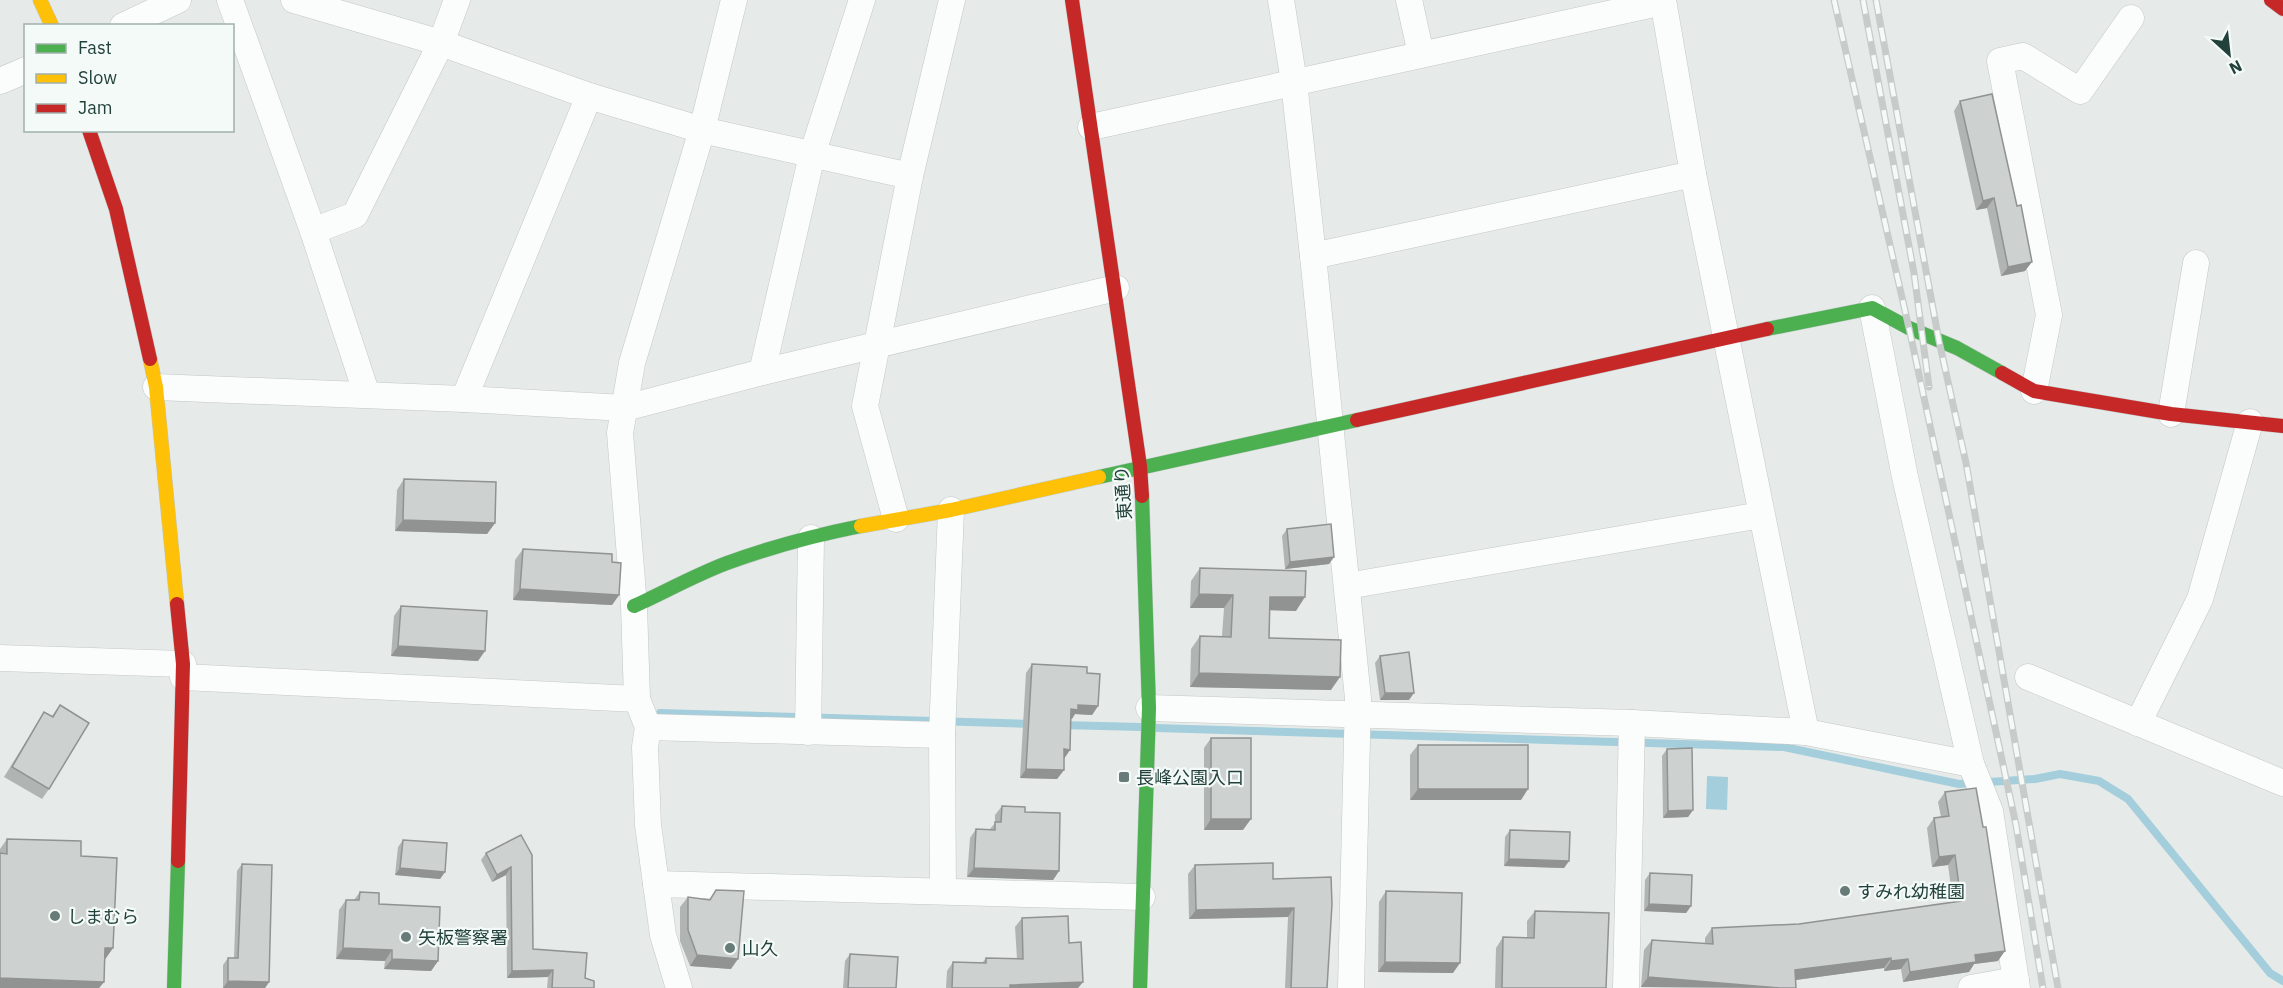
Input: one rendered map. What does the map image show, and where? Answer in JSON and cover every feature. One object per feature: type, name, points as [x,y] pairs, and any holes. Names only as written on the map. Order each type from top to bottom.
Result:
[{"type":"street","points":[[40,0],[51,24]]},
{"type":"street","points":[[127,24],[178,0]]},
{"type":"street","points":[[230,0],[314,231],[367,395]]},
{"type":"street","points":[[294,0],[441,42],[590,96],[702,130],[910,176]]},
{"type":"street","points":[[314,231],[355,214],[441,42],[457,0]]},
{"type":"street","points":[[679,988],[663,935],[648,825],[645,747],[648,728],[637,699],[634,606],[620,433],[632,363],[702,130],[734,0]]},
{"type":"street","points":[[762,372],[812,155],[862,0]]},
{"type":"street","points":[[896,519],[865,406],[910,176],[952,0]]},
{"type":"street","name":"東通り","points":[[1072,0],[1116,288],[1140,466],[1149,708],[1140,988]]},
{"type":"street","points":[[1281,0],[1294,82],[1358,698],[1351,988]]},
{"type":"street","points":[[1409,0],[1421,54]]},
{"type":"street","points":[[2271,0],[2283,9]]},
{"type":"street","points":[[1091,127],[1663,1],[1725,338],[1806,732]]},
{"type":"street","points":[[2034,391],[2049,315],[2000,61],[2023,56],[2080,91],[2131,18]]},
{"type":"street","points":[[0,81],[24,71]]},
{"type":"street","points":[[464,399],[590,96]]},
{"type":"street","points":[[90,132],[116,209],[140,307],[156,387],[183,671],[174,988]]},
{"type":"street","points":[[1313,256],[1693,174]]},
{"type":"street","points":[[2171,414],[2196,263]]},
{"type":"street","points":[[156,387],[625,408],[762,372],[1116,288]]},
{"type":"street","points":[[1872,308],[1905,477],[1971,764],[1990,811],[2016,984],[1971,988]]},
{"type":"street","points":[[634,606],[725,564],[771,548],[812,538],[896,519],[951,510],[1140,466],[1872,308],[1909,328],[1957,348],[2034,391],[2171,414],[2283,426]]},
{"type":"street","points":[[2138,723],[2200,599],[2250,422]]},
{"type":"street","points":[[943,891],[942,735],[951,510]]},
{"type":"street","points":[[1347,586],[1761,515]]},
{"type":"street","points":[[808,732],[812,538]]},
{"type":"street","points":[[0,658],[637,699]]},
{"type":"street","points":[[2028,677],[2283,783]]},
{"type":"street","points":[[1149,708],[1632,723],[1806,732],[1971,764]]},
{"type":"street","points":[[1626,988],[1632,723]]},
{"type":"street","points":[[648,728],[942,735]]},
{"type":"street","points":[[656,884],[1142,897]]},
{"type":"water","points":[[1707,776],[1728,777],[1727,810],[1706,809]]},
{"type":"building","points":[[1992,94],[2017,206],[2021,205],[2032,262],[2008,267],[1994,198],[1983,201],[1960,101]]},
{"type":"building","points":[[404,479],[496,482],[495,523],[403,520]]},
{"type":"building","points":[[1331,524],[1334,557],[1290,562],[1287,529]]},
{"type":"building","points":[[523,549],[612,554],[612,562],[621,563],[619,595],[520,589]]},
{"type":"building","points":[[1200,568],[1306,571],[1305,597],[1270,597],[1269,638],[1341,640],[1340,677],[1199,673],[1200,636],[1231,637],[1233,595],[1199,594]]},
{"type":"building","points":[[401,606],[487,611],[485,651],[398,646]]},
{"type":"building","points":[[1409,652],[1414,693],[1385,693],[1380,656]]},
{"type":"building","points":[[1032,664],[1087,667],[1087,673],[1100,674],[1098,706],[1078,705],[1078,710],[1071,709],[1070,750],[1064,749],[1064,770],[1026,769]]},
{"type":"building","points":[[60,705],[89,723],[49,789],[12,767],[44,712],[53,717]]},
{"type":"building","points":[[1211,738],[1251,738],[1251,819],[1211,819]]},
{"type":"building","points":[[1418,745],[1528,745],[1528,789],[1418,789]]},
{"type":"building","points":[[1692,748],[1693,810],[1668,811],[1667,749]]},
{"type":"building","points":[[1976,788],[1983,827],[1986,827],[2005,951],[1975,955],[1976,962],[1910,972],[1908,959],[1891,961],[1891,958],[1795,970],[1796,988],[1648,977],[1652,940],[1713,944],[1712,928],[1799,924],[1961,901],[1955,855],[1939,857],[1934,818],[1949,816],[1945,792]]},
{"type":"building","points":[[1002,806],[1025,807],[1025,812],[1060,813],[1059,871],[974,868],[976,829],[995,830],[995,822],[1001,822]]},
{"type":"building","points":[[1510,830],[1570,832],[1569,861],[1509,859]]},
{"type":"building","points":[[521,835],[532,855],[533,949],[587,953],[585,978],[594,981],[594,988],[552,988],[553,970],[512,971],[511,867],[497,875],[486,853]]},
{"type":"building","points":[[7,839],[81,841],[81,856],[117,858],[113,948],[105,948],[104,982],[0,978],[0,853],[7,854]]},
{"type":"building","points":[[403,840],[447,843],[445,872],[400,868]]},
{"type":"building","points":[[1273,863],[1273,879],[1331,877],[1332,904],[1327,988],[1291,988],[1294,908],[1196,910],[1195,865]]},
{"type":"building","points":[[242,864],[272,865],[269,982],[228,981],[228,958],[238,958]]},
{"type":"building","points":[[1650,873],[1692,875],[1691,906],[1649,904]]},
{"type":"building","points":[[716,890],[744,891],[738,959],[697,955],[688,930],[688,897],[710,900]]},
{"type":"building","points":[[1386,891],[1462,893],[1460,963],[1385,962]]},
{"type":"building","points":[[360,892],[379,893],[379,904],[440,907],[438,961],[392,959],[392,950],[343,948],[346,900],[359,900]]},
{"type":"building","points":[[1535,911],[1609,913],[1606,988],[1502,988],[1503,937],[1534,938]]},
{"type":"building","points":[[1068,916],[1069,943],[1081,942],[1083,982],[1010,985],[1010,988],[952,988],[953,962],[986,963],[986,958],[1023,959],[1022,918]]},
{"type":"building","points":[[850,954],[898,957],[896,988],[848,988]]},
{"type":"waterway","points":[[660,713],[1033,724]]},
{"type":"waterway","points":[[1060,725],[1141,727]]},
{"type":"waterway","points":[[1156,728],[1784,747],[1959,784],[2035,779],[2060,774],[2099,781],[2128,799],[2270,973],[2283,981]]},
{"type":"railway","points":[[1834,0],[1909,328],[2016,825],[2043,988]]},
{"type":"railway","points":[[1863,0],[1914,273],[1929,387]]},
{"type":"railway","points":[[1876,0],[1939,341],[1966,463],[2058,988]]},
{"type":"traffic: fast","points":[[1767,329],[1872,308],[1909,328],[1957,348],[2002,373]]},
{"type":"traffic: fast","points":[[1099,477],[1357,420]]},
{"type":"traffic: fast","points":[[1140,988],[1149,708],[1142,496]]},
{"type":"traffic: fast","points":[[634,606],[727,563],[794,542],[861,526]]},
{"type":"traffic: fast","points":[[174,988],[178,861]]},
{"type":"traffic: slow","points":[[40,0],[51,24]]},
{"type":"traffic: slow","points":[[150,359],[156,387],[177,604]]},
{"type":"traffic: slow","points":[[861,526],[951,510],[1099,477]]},
{"type":"traffic: jam","points":[[1072,0],[1140,466],[1142,496]]},
{"type":"traffic: jam","points":[[2271,0],[2283,9]]},
{"type":"traffic: jam","points":[[90,132],[116,209],[150,359]]},
{"type":"traffic: jam","points":[[1357,420],[1767,329]]},
{"type":"traffic: jam","points":[[2002,373],[2034,391],[2171,414],[2283,426]]},
{"type":"traffic: jam","points":[[177,604],[183,664],[178,861]]},
{"type":"place","name":"長峰公園入口","points":[[1124,777]]},
{"type":"place","name":"すみれ幼稚園","points":[[1845,891]]},
{"type":"place","name":"しまむら","points":[[55,916]]},
{"type":"place","name":"矢板警察署","points":[[406,937]]},
{"type":"place","name":"山久","points":[[730,948]]}]
